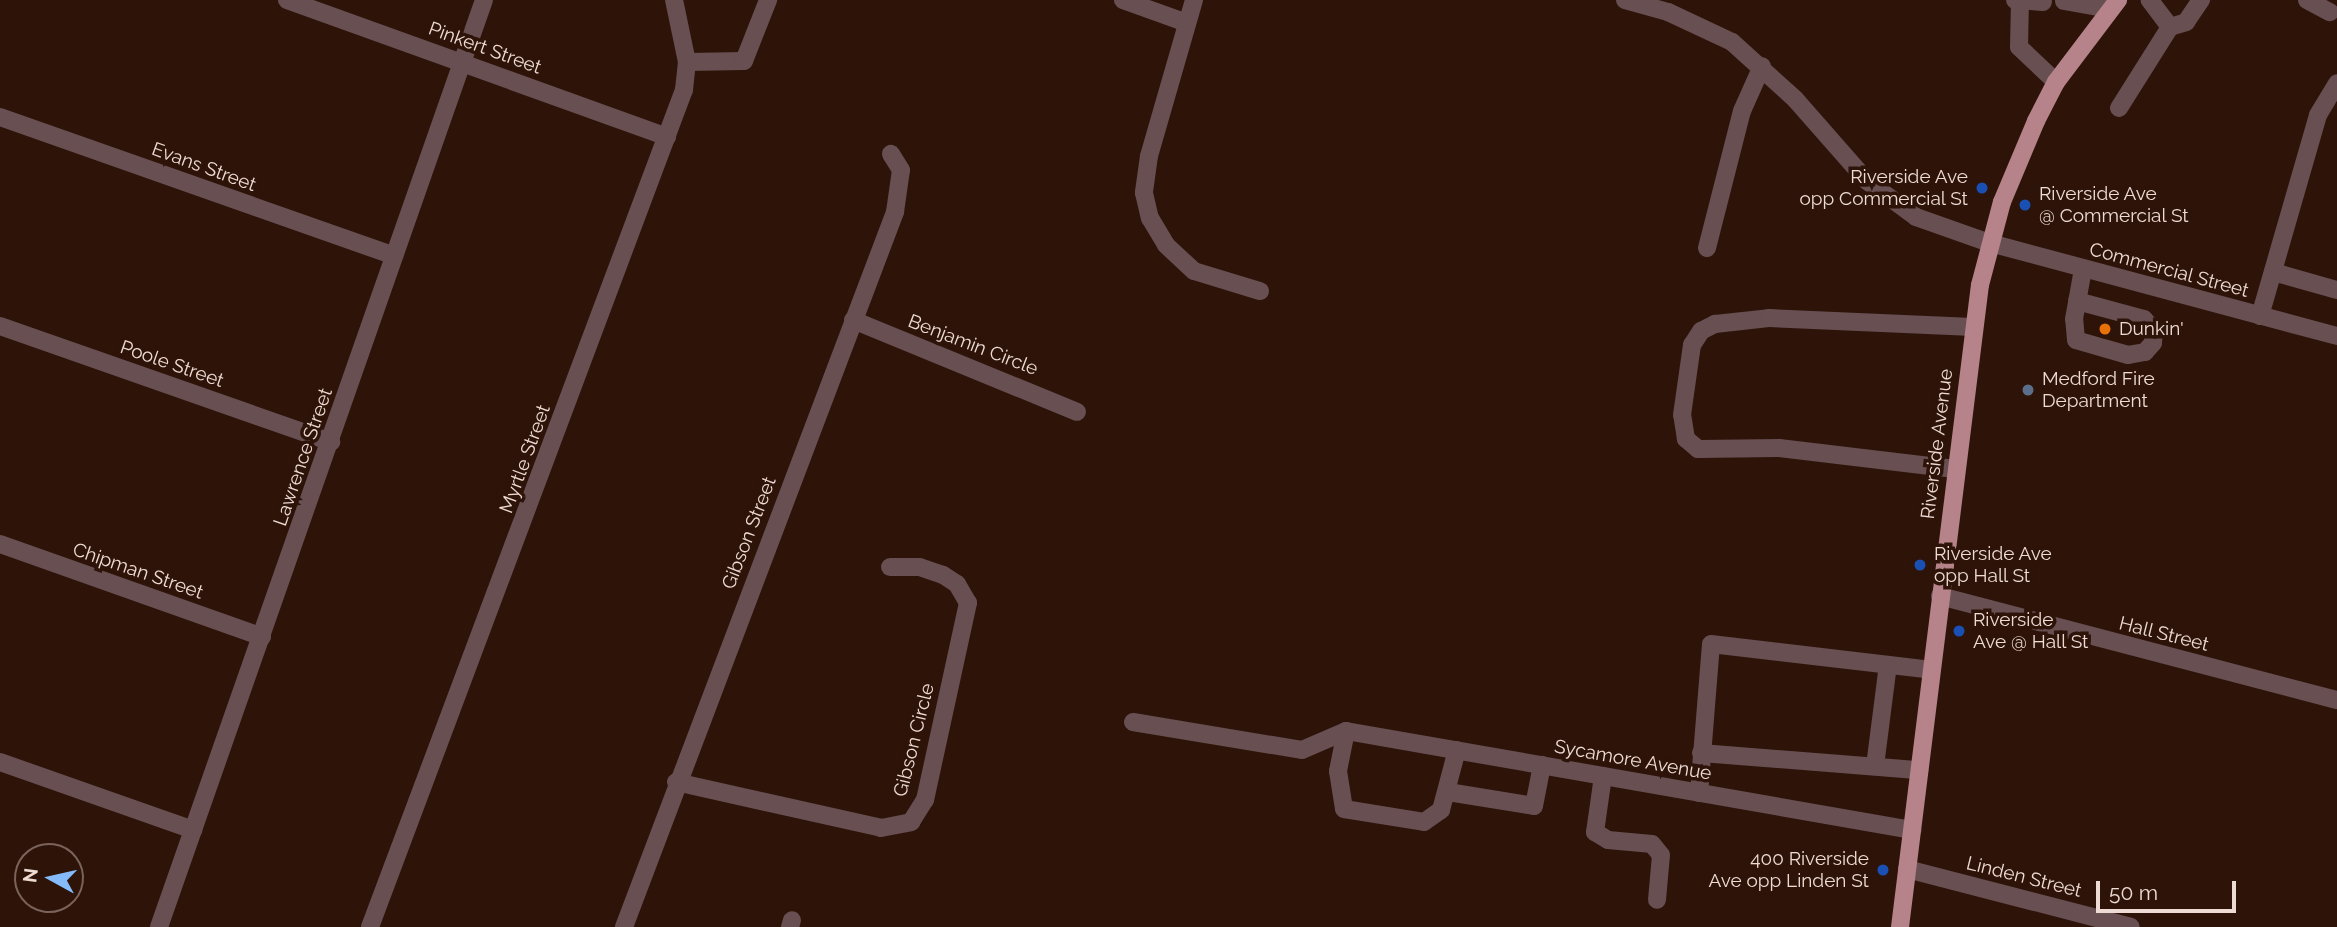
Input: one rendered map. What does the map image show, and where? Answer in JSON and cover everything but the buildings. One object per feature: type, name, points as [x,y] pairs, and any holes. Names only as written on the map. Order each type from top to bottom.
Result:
[{"type":"main road","name":"Riverside Avenue","points":[[1900,927],[1973,327],[1990,243],[2018,161],[2056,82],[2114,5]]},
{"type":"street","name":"Pinkert Street","points":[[287,0],[667,137]]},
{"type":"street","name":"Lawrence Street","points":[[159,927],[484,0]]},
{"type":"street","name":"Myrtle Street","points":[[370,927],[684,90],[687,62],[674,0]]},
{"type":"street","points":[[1123,0],[1187,23]]},
{"type":"street","points":[[1194,0],[1149,156],[1144,194],[1150,218],[1166,245],[1194,271],[1260,291]]},
{"type":"street","name":"Commercial Street","points":[[1625,0],[1709,29],[1762,66],[1867,181],[1894,204],[1938,227],[2337,336]]},
{"type":"street","points":[[2043,2],[2018,0],[2019,47],[2056,82]]},
{"type":"street","points":[[2150,0],[2170,27]]},
{"type":"street","points":[[2119,107],[2170,27],[2186,22],[2201,0]]},
{"type":"street","points":[[2307,0],[2330,12]]},
{"type":"street","points":[[2064,1],[2114,5]]},
{"type":"street","points":[[687,62],[744,61],[763,5]]},
{"type":"street","points":[[1707,248],[1742,111],[1762,66]]},
{"type":"street","points":[[2260,316],[2318,114],[2337,83]]},
{"type":"street","name":"Evans Street","points":[[0,117],[394,256]]},
{"type":"street","name":"Gibson Street","points":[[624,927],[676,782],[901,190],[901,170],[891,154]]},
{"type":"street","points":[[2077,301],[2144,319],[2154,331],[2153,343],[2138,355],[2088,346],[2076,340],[2074,320],[2077,301],[2083,268]]},
{"type":"street","points":[[2273,272],[2337,290]]},
{"type":"street","points":[[1955,469],[1779,449],[1698,449],[1686,439],[1682,415],[1692,345],[1701,331],[1715,324],[1769,318],[1973,327]]},
{"type":"street","name":"Benjamin Circle","points":[[853,320],[1077,412]]},
{"type":"street","name":"Poole Street","points":[[0,326],[331,442]]},
{"type":"street","name":"Chipman Street","points":[[0,544],[262,637]]},
{"type":"street","name":"Gibson Circle","points":[[676,782],[881,828],[911,822],[925,800],[968,603],[957,584],[943,575],[920,567],[890,567]]},
{"type":"street","name":"Hall Street","points":[[1940,596],[2337,700]]},
{"type":"street","points":[[1699,793],[1711,644],[1931,670]]},
{"type":"street","points":[[1875,766],[1888,665]]},
{"type":"street","points":[[1133,722],[1302,750],[1346,731]]},
{"type":"street","points":[[1346,731],[1338,771],[1344,809],[1424,822],[1441,810],[1448,792],[1457,750]]},
{"type":"street","name":"Sycamore Avenue","points":[[1346,731],[1912,830]]},
{"type":"street","points":[[1701,753],[1919,770]]},
{"type":"street","points":[[0,762],[193,830]]},
{"type":"street","points":[[1448,792],[1534,806],[1542,765]]},
{"type":"street","points":[[1603,776],[1595,832],[1608,840],[1652,844],[1661,855],[1657,900]]},
{"type":"street","name":"Linden Street","points":[[1907,869],[2131,927]]},
{"type":"place","name":"Riverside Ave opp Commercial St","points":[[1982,188]]},
{"type":"place","name":"Riverside Ave @ Commercial St","points":[[2025,205]]},
{"type":"place","name":"Dunkin'","points":[[2105,329]]},
{"type":"place","name":"Medford Fire Department","points":[[2028,390]]},
{"type":"place","name":"Riverside Ave opp Hall St","points":[[1920,565]]},
{"type":"place","name":"Riverside Ave @ Hall St","points":[[1959,631]]},
{"type":"place","name":"400 Riverside Ave opp Linden St","points":[[1883,870]]}]
